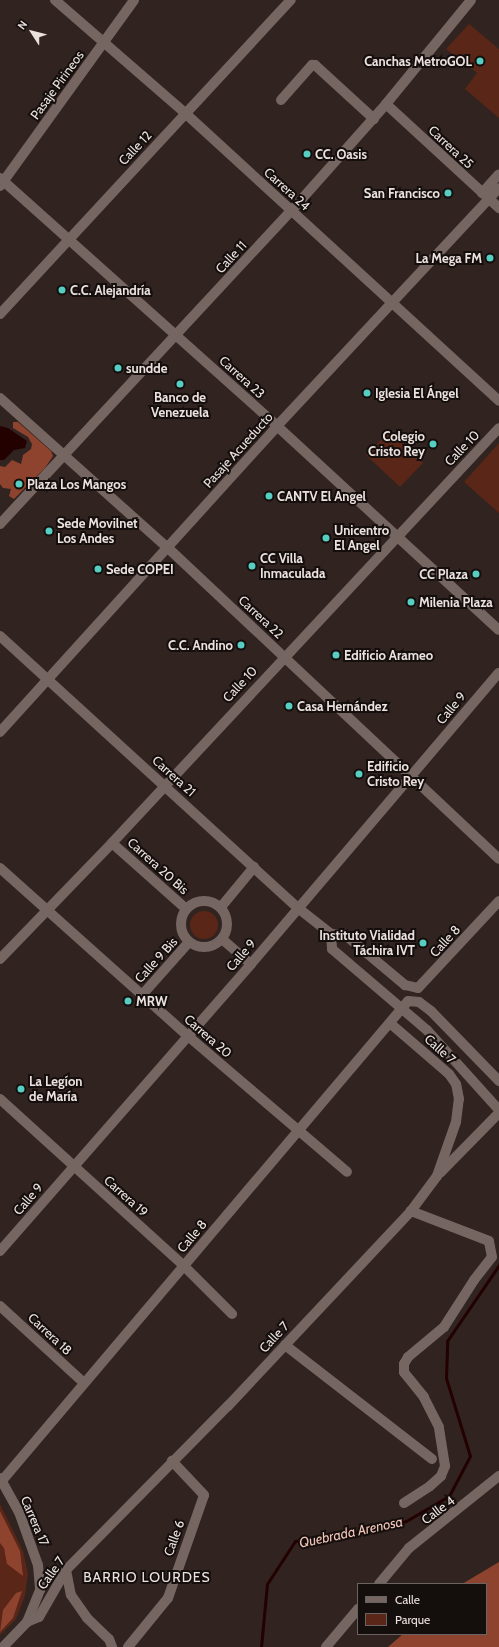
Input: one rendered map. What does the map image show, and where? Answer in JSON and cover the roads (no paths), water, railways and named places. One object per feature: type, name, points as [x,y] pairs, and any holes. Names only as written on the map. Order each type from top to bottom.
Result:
[{"type":"street","name":"Carrera 24","points":[[55,0],[103,44],[185,113],[499,401]]},
{"type":"street","name":"Pasaje Pirineos","points":[[1,182],[134,0]]},
{"type":"street","name":"Calle 12","points":[[0,314],[291,0]]},
{"type":"street","name":"Calle 11","points":[[0,524],[292,210],[386,104],[472,0]]},
{"type":"street","points":[[281,100],[312,65],[315,65],[374,118]]},
{"type":"street","name":"Carrera 25","points":[[386,104],[499,208]]},
{"type":"street","points":[[485,196],[499,174]]},
{"type":"street","name":"Carrera 23","points":[[1,182],[69,238],[499,630]]},
{"type":"street","name":"Pasaje Acueducto","points":[[0,732],[277,426],[392,302],[485,196],[499,188]]},
{"type":"street","name":"Carrera 22","points":[[0,398],[168,548],[499,859]]},
{"type":"street","name":"Calle 10","points":[[0,959],[112,843],[164,784],[499,428]]},
{"type":"street","name":"Carrera 21","points":[[0,636],[164,784],[298,908],[331,934],[344,934],[405,985],[418,988]]},
{"type":"street","name":"Calle 9","points":[[0,1251],[251,964],[499,673]]},
{"type":"street","name":"Carrera 20 Bis","points":[[112,843],[186,909]]},
{"type":"street","points":[[220,907],[254,867]]},
{"type":"street","name":"Carrera 20","points":[[0,868],[142,996],[348,1172]]},
{"type":"street","points":[[207,901],[220,907],[225,913],[228,926],[222,939],[206,947],[189,942],[181,926],[186,909],[192,904],[207,901]]},
{"type":"street","name":"Calle 8","points":[[418,988],[499,901]]},
{"type":"street","points":[[331,934],[332,950],[448,1050],[499,1110]]},
{"type":"street","points":[[222,939],[251,964]]},
{"type":"street","name":"Calle 9 Bis","points":[[142,996],[189,942]]},
{"type":"street","points":[[418,988],[419,1002]]},
{"type":"street","points":[[402,1009],[408,1001],[419,1002],[458,1038],[499,1081]]},
{"type":"street","name":"Calle 8","points":[[0,1480],[391,1024],[402,1009]]},
{"type":"street","name":"Calle 7","points":[[3,1647],[26,1622],[39,1617],[66,1570],[285,1345],[411,1211],[437,1176],[456,1122],[459,1098],[456,1084],[449,1074],[391,1024]]},
{"type":"street","name":"Carrera 19","points":[[0,1099],[184,1266],[232,1314]]},
{"type":"street","points":[[437,1176],[499,1113]]},
{"type":"street","points":[[404,1503],[430,1486],[441,1476],[445,1466],[439,1427],[424,1397],[404,1372],[404,1364],[408,1357],[444,1327],[474,1280],[492,1257],[489,1241],[411,1211]]},
{"type":"street","name":"Carrera 18","points":[[0,1306],[83,1382]]},
{"type":"street","points":[[285,1345],[432,1459]]},
{"type":"street","name":"Calle 6","points":[[128,1647],[168,1598],[204,1494],[172,1461]]},
{"type":"street","name":"Calle 4","points":[[380,1583],[409,1548],[499,1476]]},
{"type":"street","name":"Carrera 17","points":[[0,1480],[18,1512],[38,1565],[40,1590],[26,1622]]},
{"type":"street","points":[[66,1570],[71,1595],[87,1618],[109,1640],[112,1647]]},
{"type":"street","points":[[326,1647],[357,1610]]},
{"type":"waterway","name":"Quebrada Arenosa","points":[[261,1647],[267,1584],[295,1541],[366,1531],[406,1521],[449,1496],[470,1456],[446,1378],[447,1341],[499,1265]]},
{"type":"place","name":"Canchas MetroGOL","points":[[480,61]]},
{"type":"place","name":"CC. Oasis","points":[[307,154]]},
{"type":"place","name":"San Francisco","points":[[448,193]]},
{"type":"place","name":"La Mega FM","points":[[490,258]]},
{"type":"place","name":"C.C. Alejandría","points":[[62,290]]},
{"type":"place","name":"sundde","points":[[118,368]]},
{"type":"place","name":"Banco de Venezuela","points":[[180,384]]},
{"type":"place","name":"Iglesia El Ángel","points":[[367,393]]},
{"type":"place","name":"Colegio Cristo Rey","points":[[433,444]]},
{"type":"place","name":"Plaza Los Mangos","points":[[19,484]]},
{"type":"place","name":"CANTV El Angel","points":[[269,496]]},
{"type":"place","name":"Sede Movilnet Los Andes","points":[[49,531]]},
{"type":"place","name":"Unicentro El Angel","points":[[326,538]]},
{"type":"place","name":"CC Villa Inmaculada","points":[[252,566]]},
{"type":"place","name":"Sede COPEI","points":[[98,569]]},
{"type":"place","name":"CC Plaza","points":[[476,574]]},
{"type":"place","name":"Milenia Plaza","points":[[411,602]]},
{"type":"place","name":"C.C. Andino","points":[[241,645]]},
{"type":"place","name":"Edificio Arameo","points":[[336,655]]},
{"type":"place","name":"Casa Hernández","points":[[289,706]]},
{"type":"place","name":"Edificio Cristo Rey","points":[[359,774]]},
{"type":"place","name":"Instituto Vialidad Táchira IVT","points":[[423,943]]},
{"type":"place","name":"MRW","points":[[128,1001]]},
{"type":"place","name":"La Legíon de María","points":[[21,1089]]},
{"type":"district","name":"BARRIO LOURDES","points":[[147,1577]]}]
